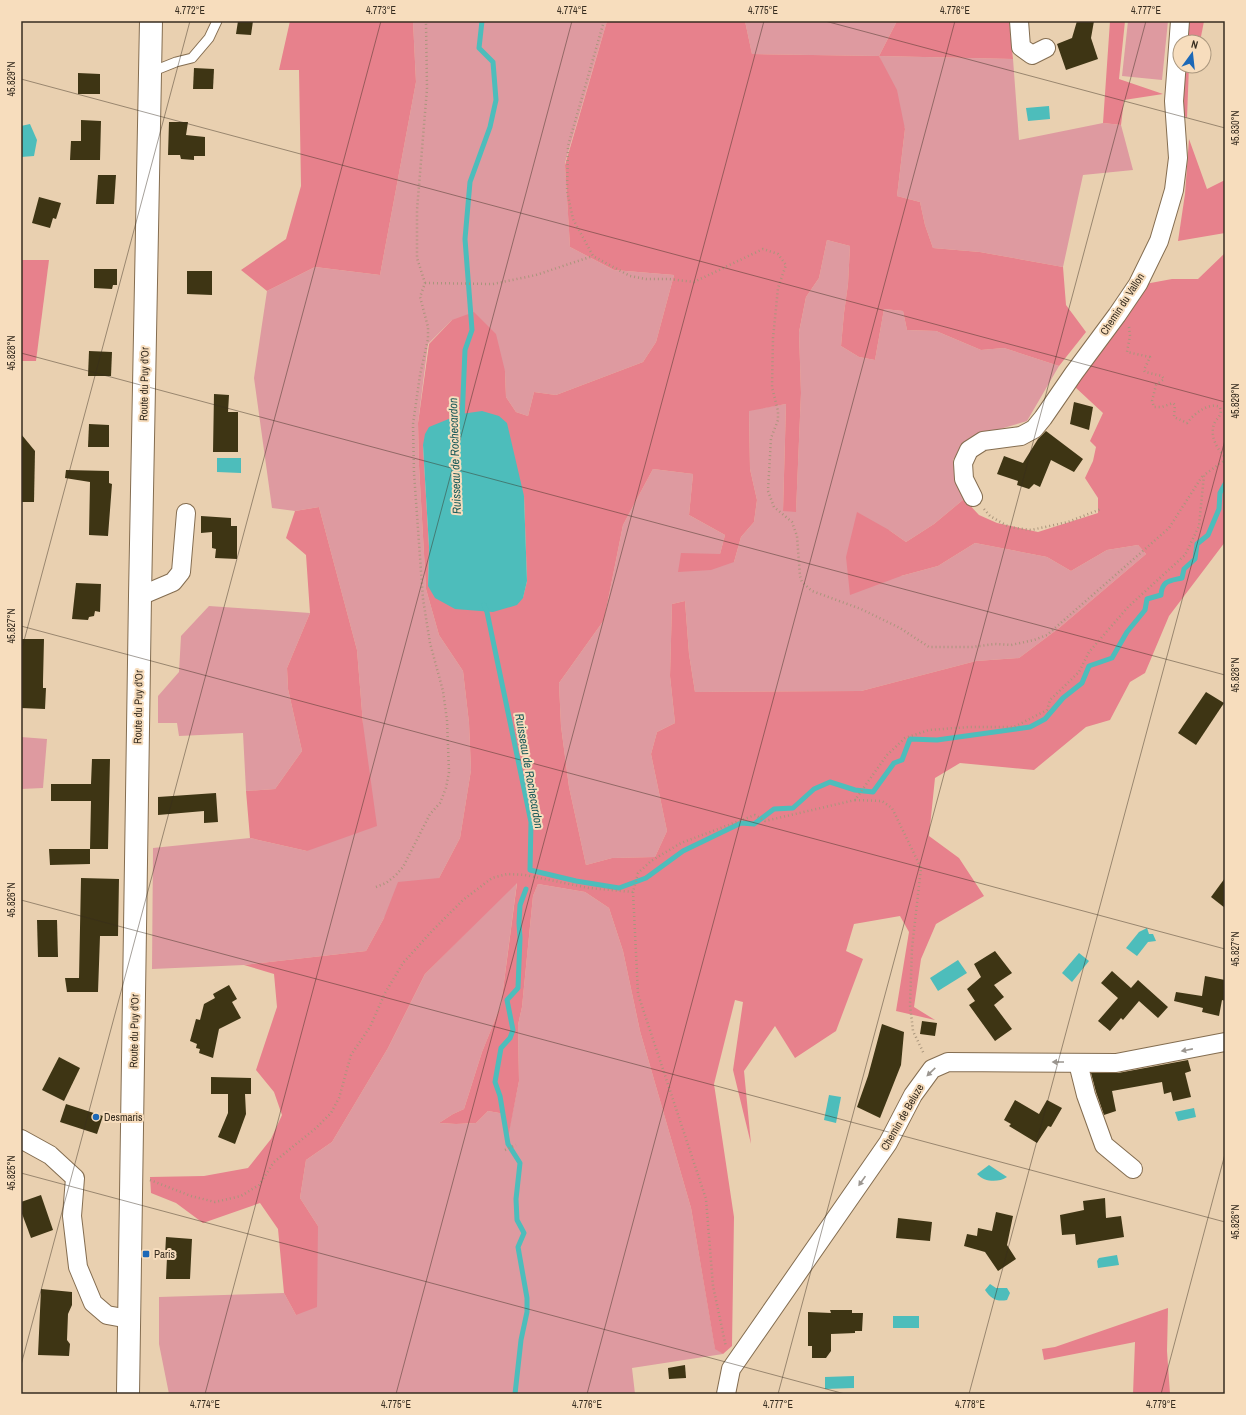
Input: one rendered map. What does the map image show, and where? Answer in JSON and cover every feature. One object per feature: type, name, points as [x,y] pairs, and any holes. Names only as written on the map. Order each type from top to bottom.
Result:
[{"type":"main road","name":"Route du Puy d'Or","points":[[128,1394],[140,596],[151,21]]},
{"type":"street","points":[[1018,21],[1021,46],[1032,55],[1046,48]]},
{"type":"street","name":"Chemin du Vallon","points":[[973,497],[964,479],[963,463],[969,450],[983,441],[1021,436],[1034,429],[1138,284],[1159,240],[1174,190],[1178,158],[1174,102],[1180,21]]},
{"type":"street","points":[[140,596],[173,582],[181,572],[186,513]]},
{"type":"street","points":[[932,1069],[948,1062],[1116,1063],[1225,1042]]},
{"type":"street","points":[[1078,1063],[1086,1095],[1104,1145],[1133,1169]]},
{"type":"street","name":"Chemin de Beluze","points":[[726,1394],[731,1369],[888,1143],[913,1095],[932,1069]]},
{"type":"street","points":[[21,1139],[50,1155],[75,1178],[72,1216],[78,1267],[94,1303],[107,1315],[129,1319]]},
{"type":"lane","points":[[150,72],[176,62],[192,58],[209,38],[217,21]]},
{"type":"path","points":[[376,888],[396,876],[403,867],[430,814],[440,803],[446,788],[449,772],[447,720],[443,691],[430,643],[423,599],[414,473],[413,424],[420,375],[428,339],[428,327],[420,297],[425,283],[417,258],[417,210],[426,89],[426,21]]},
{"type":"path","points":[[604,21],[568,146],[567,191],[573,219],[593,256],[630,276],[646,279],[669,279],[694,282],[763,249],[778,254],[786,265],[778,288],[773,338],[772,387],[778,411],[778,420],[771,438],[768,491],[774,507],[792,522],[797,536],[800,576],[802,582],[812,591],[861,609],[900,628],[929,647],[972,647],[995,644],[1012,645],[1034,640],[1047,635],[1169,528],[1204,475],[1225,458],[1218,450],[1212,433],[1221,412],[1220,408],[1216,406],[1207,407],[1192,416],[1187,423],[1174,417],[1175,405],[1173,404],[1162,407],[1154,407],[1152,401],[1156,385],[1164,379],[1162,376],[1145,372],[1144,370],[1150,358],[1127,352],[1130,336],[1129,326],[1119,312]]},
{"type":"path","points":[[425,283],[493,284],[536,275],[593,256]]},
{"type":"path","points":[[855,800],[887,755],[905,738],[929,730],[969,727],[1014,727],[1047,710],[1050,700],[1079,672],[1089,652],[1128,607],[1185,555],[1199,526],[1204,475]]},
{"type":"path","points":[[973,497],[990,516],[1009,527],[1031,530],[1068,522],[1101,509]]},
{"type":"path","points":[[731,1369],[713,1286],[706,1199],[638,994],[633,892],[638,873],[651,862],[681,843],[755,815],[765,821],[855,800],[882,801],[892,808],[921,868],[912,948],[910,1005],[913,1031],[932,1069]]},
{"type":"path","points":[[132,1178],[151,1180],[191,1196],[215,1202],[241,1196],[259,1185],[274,1162],[332,1113],[339,1098],[351,1055],[370,1027],[385,993],[403,963],[463,900],[492,878],[507,874],[525,875],[589,888],[633,892]]},
{"type":"path","points":[[505,1150],[516,1145]]},
{"type":"shaded area","points":[[290,21],[413,21],[416,82],[380,275],[315,267],[267,291],[241,270],[286,239],[301,186],[299,70],[279,70]]},
{"type":"shaded area","points":[[413,21],[607,21],[565,163],[570,247],[614,270],[674,275],[656,342],[643,362],[556,395],[534,392],[528,416],[516,412],[506,397],[505,371],[452,320],[428,344],[418,423],[426,589],[439,635],[463,671],[469,723],[471,770],[460,838],[439,878],[384,918],[366,951],[244,965],[152,969],[153,848],[250,838],[307,851],[363,724],[357,650],[319,507],[295,511],[272,508],[254,378],[267,291],[315,267],[380,275],[416,82]]},
{"type":"shaded area","points":[[607,21],[745,21],[752,54],[879,56],[897,90],[905,129],[897,196],[920,202],[925,225],[933,248],[980,252],[1063,267],[1066,305],[1086,332],[1059,366],[1004,348],[981,350],[936,331],[907,330],[903,311],[884,309],[875,360],[859,357],[841,346],[848,284],[850,246],[827,240],[819,278],[806,297],[799,332],[801,393],[796,512],[783,511],[786,404],[749,411],[750,469],[757,500],[754,522],[741,537],[734,562],[711,570],[678,572],[681,553],[720,554],[725,535],[689,515],[693,474],[653,469],[623,525],[604,620],[559,683],[561,726],[569,787],[586,865],[612,858],[655,857],[667,831],[651,754],[657,732],[675,723],[670,676],[672,604],[685,601],[689,654],[695,692],[861,691],[976,661],[1019,658],[1059,628],[1146,554],[1138,545],[1107,550],[1071,571],[1047,557],[975,543],[938,566],[901,576],[850,595],[846,557],[857,512],[889,530],[906,542],[934,524],[964,499],[979,515],[997,523],[1038,532],[1098,513],[1098,498],[1085,478],[1093,461],[1096,447],[1090,441],[1103,413],[1075,387],[1100,348],[1145,284],[1172,279],[1198,279],[1225,253],[1225,542],[1169,616],[1145,673],[1130,682],[1110,720],[1086,727],[1034,770],[960,763],[935,778],[929,836],[959,858],[984,896],[936,924],[921,959],[914,1007],[935,1020],[896,1011],[909,932],[900,916],[854,924],[846,951],[863,959],[836,1031],[795,1058],[775,1026],[744,1071],[751,1144],[733,1070],[743,1002],[735,1000],[714,1084],[734,1217],[732,1346],[723,1354],[715,1349],[691,1208],[640,1031],[623,951],[609,908],[585,892],[538,884],[533,896],[522,1007],[518,1025],[519,1081],[507,1143],[505,1114],[488,1111],[476,1123],[439,1123],[464,1109],[482,1052],[501,1005],[517,883],[425,974],[388,1048],[332,1142],[306,1160],[300,1198],[318,1226],[317,1307],[296,1315],[284,1293],[278,1229],[260,1203],[203,1223],[176,1203],[151,1193],[150,1177],[204,1176],[248,1168],[271,1139],[282,1115],[274,1092],[256,1070],[277,1007],[274,974],[244,965],[366,951],[384,918],[398,882],[439,878],[460,838],[471,770],[469,723],[463,671],[439,635],[426,589],[418,423],[429,344],[452,320],[474,312],[496,334],[505,371],[506,397],[516,412],[528,416],[534,392],[556,395],[643,362],[656,342],[674,275],[614,270],[570,247],[565,165]],"holes":[[[423,445],[524,496],[527,581],[523,597],[428,586],[429,547]]]},
{"type":"shaded area","points":[[745,21],[897,21],[879,56],[752,54]]},
{"type":"shaded area","points":[[897,21],[1009,21],[1013,59],[879,56]]},
{"type":"shaded area","points":[[1110,21],[1125,21],[1119,79],[1163,94],[1124,100],[1121,125],[1103,123]]},
{"type":"shaded area","points":[[1128,21],[1168,21],[1162,80],[1122,76]]},
{"type":"shaded area","points":[[1184,21],[1204,21],[1202,34],[1183,34]]},
{"type":"shaded area","points":[[879,56],[1013,59],[1019,140],[1103,123],[1121,125],[1133,170],[1083,175],[1063,267],[980,252],[933,248],[925,225],[920,202],[897,196],[905,129]]},
{"type":"shaded area","points":[[1180,74],[1189,74],[1187,118],[1178,109]]},
{"type":"shaded area","points":[[1189,139],[1207,189],[1225,180],[1225,233],[1178,241],[1185,194]]},
{"type":"shaded area","points":[[827,240],[850,246],[848,284],[841,346],[859,357],[875,360],[884,309],[903,311],[907,330],[936,331],[981,350],[1004,348],[1059,366],[1027,421],[976,436],[958,453],[953,460],[964,499],[934,524],[906,542],[889,530],[901,576],[938,566],[975,543],[1047,557],[1071,571],[1107,550],[1138,545],[1146,554],[1059,628],[1019,658],[976,661],[861,691],[695,692],[689,654],[685,601],[672,604],[670,676],[675,723],[657,732],[651,754],[667,831],[655,857],[612,858],[586,865],[569,787],[561,726],[559,683],[604,620],[623,525],[653,469],[693,474],[689,515],[725,535],[720,554],[734,562],[741,537],[754,522],[757,500],[750,469],[749,410],[786,404],[783,510],[796,511],[801,393],[799,332],[806,297],[819,278]]},
{"type":"shaded area","points":[[21,260],[49,260],[36,361],[21,361]]},
{"type":"shaded area","points":[[319,507],[357,650],[363,724],[377,826],[307,851],[250,838],[246,791],[275,789],[302,751],[288,689],[287,668],[310,613],[306,555],[286,538],[295,511]]},
{"type":"shaded area","points":[[209,606],[310,613],[287,668],[288,689],[302,751],[275,789],[246,791],[243,733],[179,736],[177,723],[158,723],[158,696],[179,672],[181,636]]},
{"type":"shaded area","points":[[21,737],[47,739],[43,788],[21,789]]},
{"type":"shaded area","points":[[517,882],[501,1005],[482,1052],[464,1109],[439,1123],[476,1123],[488,1111],[505,1114],[507,1140],[519,1081],[518,1025],[522,1007],[533,896],[538,884],[585,892],[609,908],[623,951],[640,1031],[691,1208],[715,1348],[723,1354],[632,1368],[635,1394],[169,1394],[159,1344],[159,1297],[284,1293],[296,1315],[318,1226],[300,1198],[306,1160],[332,1142],[388,1048],[425,974]]},
{"type":"shaded area","points":[[1168,1308],[1167,1351],[1170,1394],[1133,1394],[1135,1342],[1044,1360],[1042,1349],[1055,1347]]},
{"type":"water","points":[[1049,106],[1050,119],[1028,121],[1026,108]]},
{"type":"water","points":[[30,124],[37,140],[34,156],[21,157],[21,126]]},
{"type":"water","points":[[482,411],[499,416],[507,423],[524,496],[527,581],[523,598],[517,605],[493,612],[455,609],[435,598],[428,586],[429,547],[423,445],[425,434],[429,427],[461,414]]},
{"type":"water","points":[[217,458],[241,458],[241,473],[217,472]]},
{"type":"water","points":[[1147,928],[1149,934],[1153,934],[1156,941],[1148,942],[1137,956],[1126,948],[1139,932]]},
{"type":"water","points":[[1079,953],[1089,961],[1072,982],[1062,973]]},
{"type":"water","points":[[958,960],[967,973],[938,991],[930,978]]},
{"type":"water","points":[[829,1095],[841,1097],[836,1123],[824,1120]]},
{"type":"water","points":[[1194,1108],[1196,1117],[1178,1121],[1175,1112]]},
{"type":"water","points":[[989,1165],[1007,1177],[1000,1180],[991,1181],[983,1179],[977,1174]]},
{"type":"water","points":[[1117,1255],[1119,1265],[1098,1268],[1097,1261],[1099,1258]]},
{"type":"water","points":[[990,1284],[996,1288],[1007,1288],[1010,1293],[1007,1300],[1000,1301],[990,1296],[985,1290]]},
{"type":"water","points":[[893,1316],[919,1316],[919,1328],[893,1328]]},
{"type":"water","points":[[854,1376],[854,1388],[825,1389],[825,1377]]},
{"type":"building","points":[[238,21],[253,21],[251,35],[236,34]]},
{"type":"building","points":[[1077,21],[1094,21],[1091,38],[1098,59],[1066,70],[1057,44],[1072,38]]},
{"type":"building","points":[[194,68],[214,69],[213,89],[193,89]]},
{"type":"building","points":[[78,73],[100,74],[100,94],[78,94]]},
{"type":"building","points":[[81,120],[101,121],[100,160],[70,160],[71,141],[81,141]]},
{"type":"building","points":[[169,122],[188,122],[186,135],[205,137],[205,156],[194,156],[194,160],[181,159],[180,155],[168,155]]},
{"type":"building","points":[[98,175],[116,175],[114,204],[96,204]]},
{"type":"building","points":[[39,197],[61,203],[56,219],[53,218],[50,228],[32,223]]},
{"type":"building","points":[[94,269],[117,269],[117,285],[113,285],[112,289],[94,288]]},
{"type":"building","points":[[187,271],[212,271],[212,295],[187,294]]},
{"type":"building","points":[[89,351],[112,352],[111,376],[88,376]]},
{"type":"building","points":[[214,394],[229,395],[228,412],[238,412],[238,452],[213,452]]},
{"type":"building","points":[[1074,402],[1093,407],[1089,430],[1070,424]]},
{"type":"building","points":[[89,424],[109,425],[109,447],[88,447]]},
{"type":"building","points":[[1046,431],[1083,459],[1074,472],[1051,460],[1040,487],[1034,484],[1029,489],[1017,485],[1018,481],[997,474],[1004,456],[1023,463],[1038,439]]},
{"type":"building","points":[[21,434],[35,451],[34,502],[21,502]]},
{"type":"building","points":[[66,470],[109,471],[109,483],[112,484],[108,536],[89,535],[90,482],[65,478]]},
{"type":"building","points":[[201,516],[231,518],[231,526],[237,526],[237,559],[215,558],[216,549],[212,548],[212,532],[201,533]]},
{"type":"building","points":[[76,583],[101,584],[100,612],[95,611],[94,616],[89,617],[88,620],[72,619]]},
{"type":"building","points":[[21,639],[44,639],[43,688],[46,688],[45,709],[21,708]]},
{"type":"building","points":[[1206,692],[1224,703],[1196,745],[1178,733]]},
{"type":"building","points":[[92,759],[110,759],[108,849],[90,849],[91,801],[51,801],[51,784],[91,784]]},
{"type":"building","points":[[216,793],[218,822],[204,823],[204,811],[158,815],[158,797]]},
{"type":"building","points":[[49,849],[90,849],[90,864],[50,865]]},
{"type":"building","points":[[81,878],[119,879],[118,936],[100,936],[98,992],[67,992],[65,978],[79,978]]},
{"type":"building","points":[[1225,878],[1225,908],[1211,897]]},
{"type":"building","points":[[37,920],[57,920],[58,957],[38,957]]},
{"type":"building","points":[[995,951],[1012,973],[994,985],[1004,997],[994,1005],[1012,1029],[995,1041],[969,1005],[975,1001],[967,989],[981,977],[974,964]]},
{"type":"building","points":[[1112,971],[1131,988],[1138,980],[1168,1007],[1158,1018],[1139,1001],[1123,1020],[1121,1018],[1110,1031],[1098,1021],[1118,998],[1101,983]]},
{"type":"building","points":[[1205,976],[1225,980],[1225,1001],[1222,1000],[1219,1016],[1202,1012],[1203,1008],[1174,1001],[1176,992],[1202,996]]},
{"type":"building","points":[[229,985],[237,999],[232,1002],[241,1018],[219,1029],[213,1058],[199,1053],[200,1049],[196,1048],[197,1044],[190,1041],[196,1019],[200,1020],[204,1004],[215,998],[213,994]]},
{"type":"building","points":[[922,1021],[937,1023],[935,1036],[920,1034]]},
{"type":"building","points":[[882,1024],[904,1032],[901,1065],[880,1118],[857,1107],[868,1076]]},
{"type":"building","points":[[59,1057],[80,1068],[64,1101],[42,1090]]},
{"type":"building","points":[[1188,1060],[1191,1071],[1185,1073],[1191,1097],[1173,1101],[1171,1092],[1164,1094],[1162,1082],[1112,1091],[1116,1111],[1104,1115],[1091,1073],[1118,1073]]},
{"type":"building","points":[[211,1077],[251,1078],[251,1094],[245,1094],[246,1114],[235,1144],[218,1137],[228,1113],[228,1094],[211,1094]]},
{"type":"building","points":[[1015,1100],[1039,1114],[1047,1100],[1062,1108],[1051,1127],[1048,1126],[1037,1143],[1009,1126],[1011,1124],[1004,1120]]},
{"type":"building","points":[[66,1104],[103,1116],[97,1134],[60,1122]]},
{"type":"building","points":[[41,1195],[53,1230],[31,1238],[21,1211],[21,1202]]},
{"type":"building","points":[[1105,1198],[1106,1218],[1121,1216],[1124,1237],[1076,1245],[1075,1234],[1062,1235],[1060,1215],[1084,1210],[1083,1201]]},
{"type":"building","points":[[996,1212],[1013,1216],[1007,1245],[1016,1259],[998,1271],[985,1252],[964,1246],[967,1234],[977,1236],[978,1228],[992,1231]]},
{"type":"building","points":[[898,1218],[932,1222],[930,1241],[896,1238]]},
{"type":"building","points":[[166,1237],[192,1239],[190,1279],[166,1279]]},
{"type":"building","points":[[41,1289],[72,1292],[72,1305],[68,1314],[67,1340],[70,1344],[69,1356],[38,1355]]},
{"type":"building","points":[[830,1310],[852,1310],[852,1313],[863,1313],[862,1331],[855,1331],[855,1333],[831,1334],[831,1351],[826,1358],[812,1358],[812,1346],[808,1346],[808,1312],[831,1313]]},
{"type":"building","points":[[685,1365],[686,1378],[669,1379],[668,1368]]},
{"type":"waterway","name":"Ruisseau de Rochecardon","points":[[462,420],[465,350],[472,330],[465,239],[470,182],[490,127],[496,100],[493,62],[479,48],[482,21]]},
{"type":"waterway","points":[[484,605],[487,612],[531,822],[530,870],[576,881],[619,888],[646,878],[683,851],[741,823],[754,824],[774,809],[793,808],[814,789],[830,782],[855,790],[873,792],[894,763],[902,760],[910,739],[937,740],[1030,727],[1045,719],[1063,698],[1082,683],[1089,666],[1112,658],[1127,632],[1145,610],[1147,599],[1161,595],[1163,586],[1167,582],[1182,578],[1184,569],[1195,559],[1197,544],[1208,535],[1219,509],[1220,493],[1225,484]]},
{"type":"waterway","name":"Ruisseau de Rochecardon","points":[[515,1394],[521,1340],[527,1312],[527,1298],[518,1247],[524,1233],[517,1220],[516,1199],[520,1163],[508,1144],[500,1096],[495,1082],[501,1048],[510,1038],[513,1030],[507,1000],[518,988],[520,905],[526,889]]},
{"type":"place","name":"Desmaris","points":[[96,1117]]},
{"type":"place","name":"Paris","points":[[146,1254]]}]
